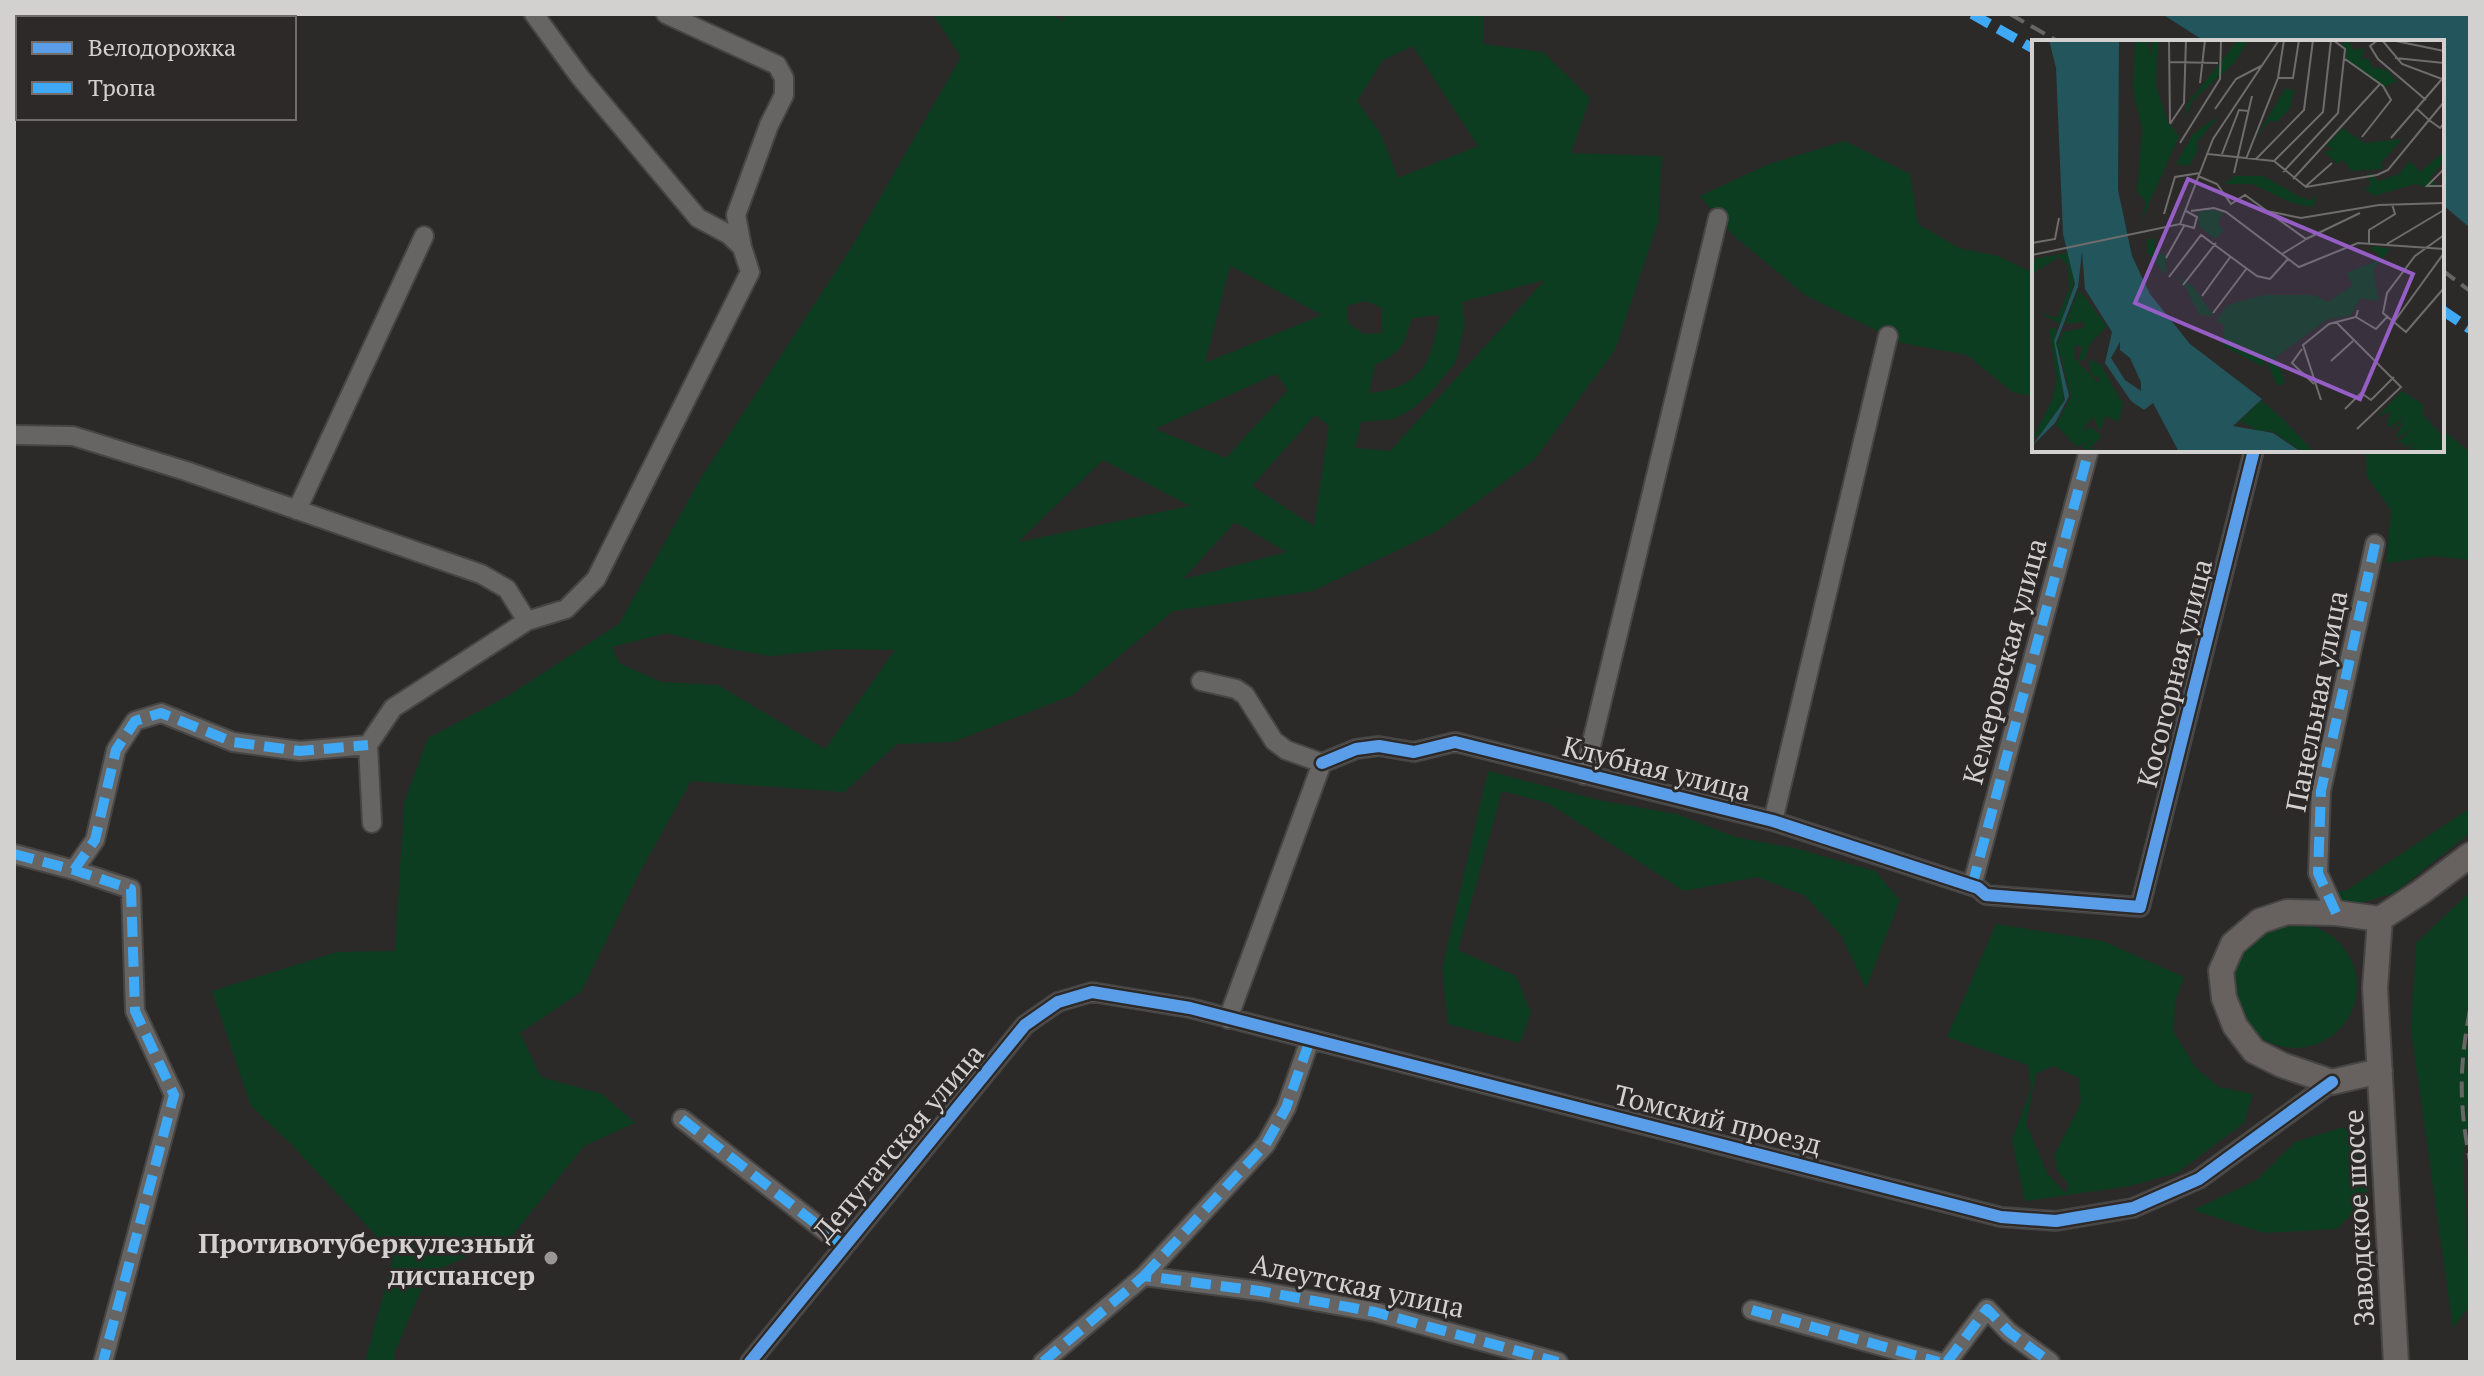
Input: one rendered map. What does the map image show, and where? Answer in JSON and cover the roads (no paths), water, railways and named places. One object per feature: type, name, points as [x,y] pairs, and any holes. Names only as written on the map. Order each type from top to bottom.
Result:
[{"type":"main road","points":[[2380,919],[2470,855]]},
{"type":"main road","name":"Заводское шоссе","points":[[2380,1071],[2332,1082],[2282,1065],[2254,1051],[2235,1026],[2224,998],[2221,971],[2233,944],[2260,921],[2287,912],[2336,913],[2380,919],[2375,988],[2380,1071],[2396,1362]]},
{"type":"street","points":[[534,14],[580,77],[698,218],[728,234],[742,247]]},
{"type":"street","points":[[372,823],[368,745],[393,708],[527,621],[566,609],[596,579],[750,272],[736,215],[769,125],[784,95],[784,78],[777,65],[666,14]]},
{"type":"street","name":"Клубная улица","points":[[1584,775],[1718,218]]},
{"type":"street","points":[[297,510],[424,236]]},
{"type":"street","name":"Клубная улица","points":[[1773,821],[1888,336]]},
{"type":"street","points":[[14,435],[73,436],[186,471],[481,574],[507,589],[527,621]]},
{"type":"street","name":"Кемеровская улица","points":[[1975,887],[2088,452]]},
{"type":"street","name":"Косогорная улица","points":[[2140,907],[2254,452]]},
{"type":"street","name":"Панельная улица","points":[[2336,913],[2318,873],[2321,791],[2375,544]]},
{"type":"street","points":[[1201,681],[1222,685],[1245,695],[1274,741],[1286,750],[1322,763],[1228,1019]]},
{"type":"street","points":[[74,870],[95,840],[116,750],[135,721],[161,713],[233,742],[300,751],[368,745]]},
{"type":"street","name":"Клубная улица","points":[[1322,763],[1356,749],[1379,746],[1414,752],[1455,742],[1773,821],[1975,887],[1986,895],[2140,907]]},
{"type":"street","points":[[14,854],[131,889],[135,1011],[174,1095],[103,1362]]},
{"type":"street","name":"Депутатская улица","points":[[750,1362],[1025,1025],[1058,1002],[1092,992],[1110,993]]},
{"type":"street","name":"Томский проезд","points":[[1110,993],[1190,1008],[1986,1213],[2056,1221],[2133,1208],[2199,1179],[2332,1082]]},
{"type":"street","points":[[1043,1362],[1144,1276],[1266,1144],[1286,1108],[1310,1040]]},
{"type":"street","points":[[682,1119],[843,1245]]},
{"type":"street","name":"Алеутская улица","points":[[1144,1276],[1260,1291],[1375,1312],[1558,1362]]},
{"type":"street","points":[[1947,1362],[1987,1309],[2009,1332],[2050,1362]]},
{"type":"street","points":[[1752,1310],[1939,1362]]},
{"type":"water","points":[[2162,14],[2470,14],[2470,228],[2444,206],[2444,40],[2203,40]]},
{"type":"railway","points":[[2010,14],[2056,40]]},
{"type":"railway","points":[[2444,272],[2470,291]]},
{"type":"railway","points":[[2470,1010],[2462,1086],[2470,1161]]},
{"type":"place","name":"Противотуберкулезный диспансер","points":[[551,1258]]}]
